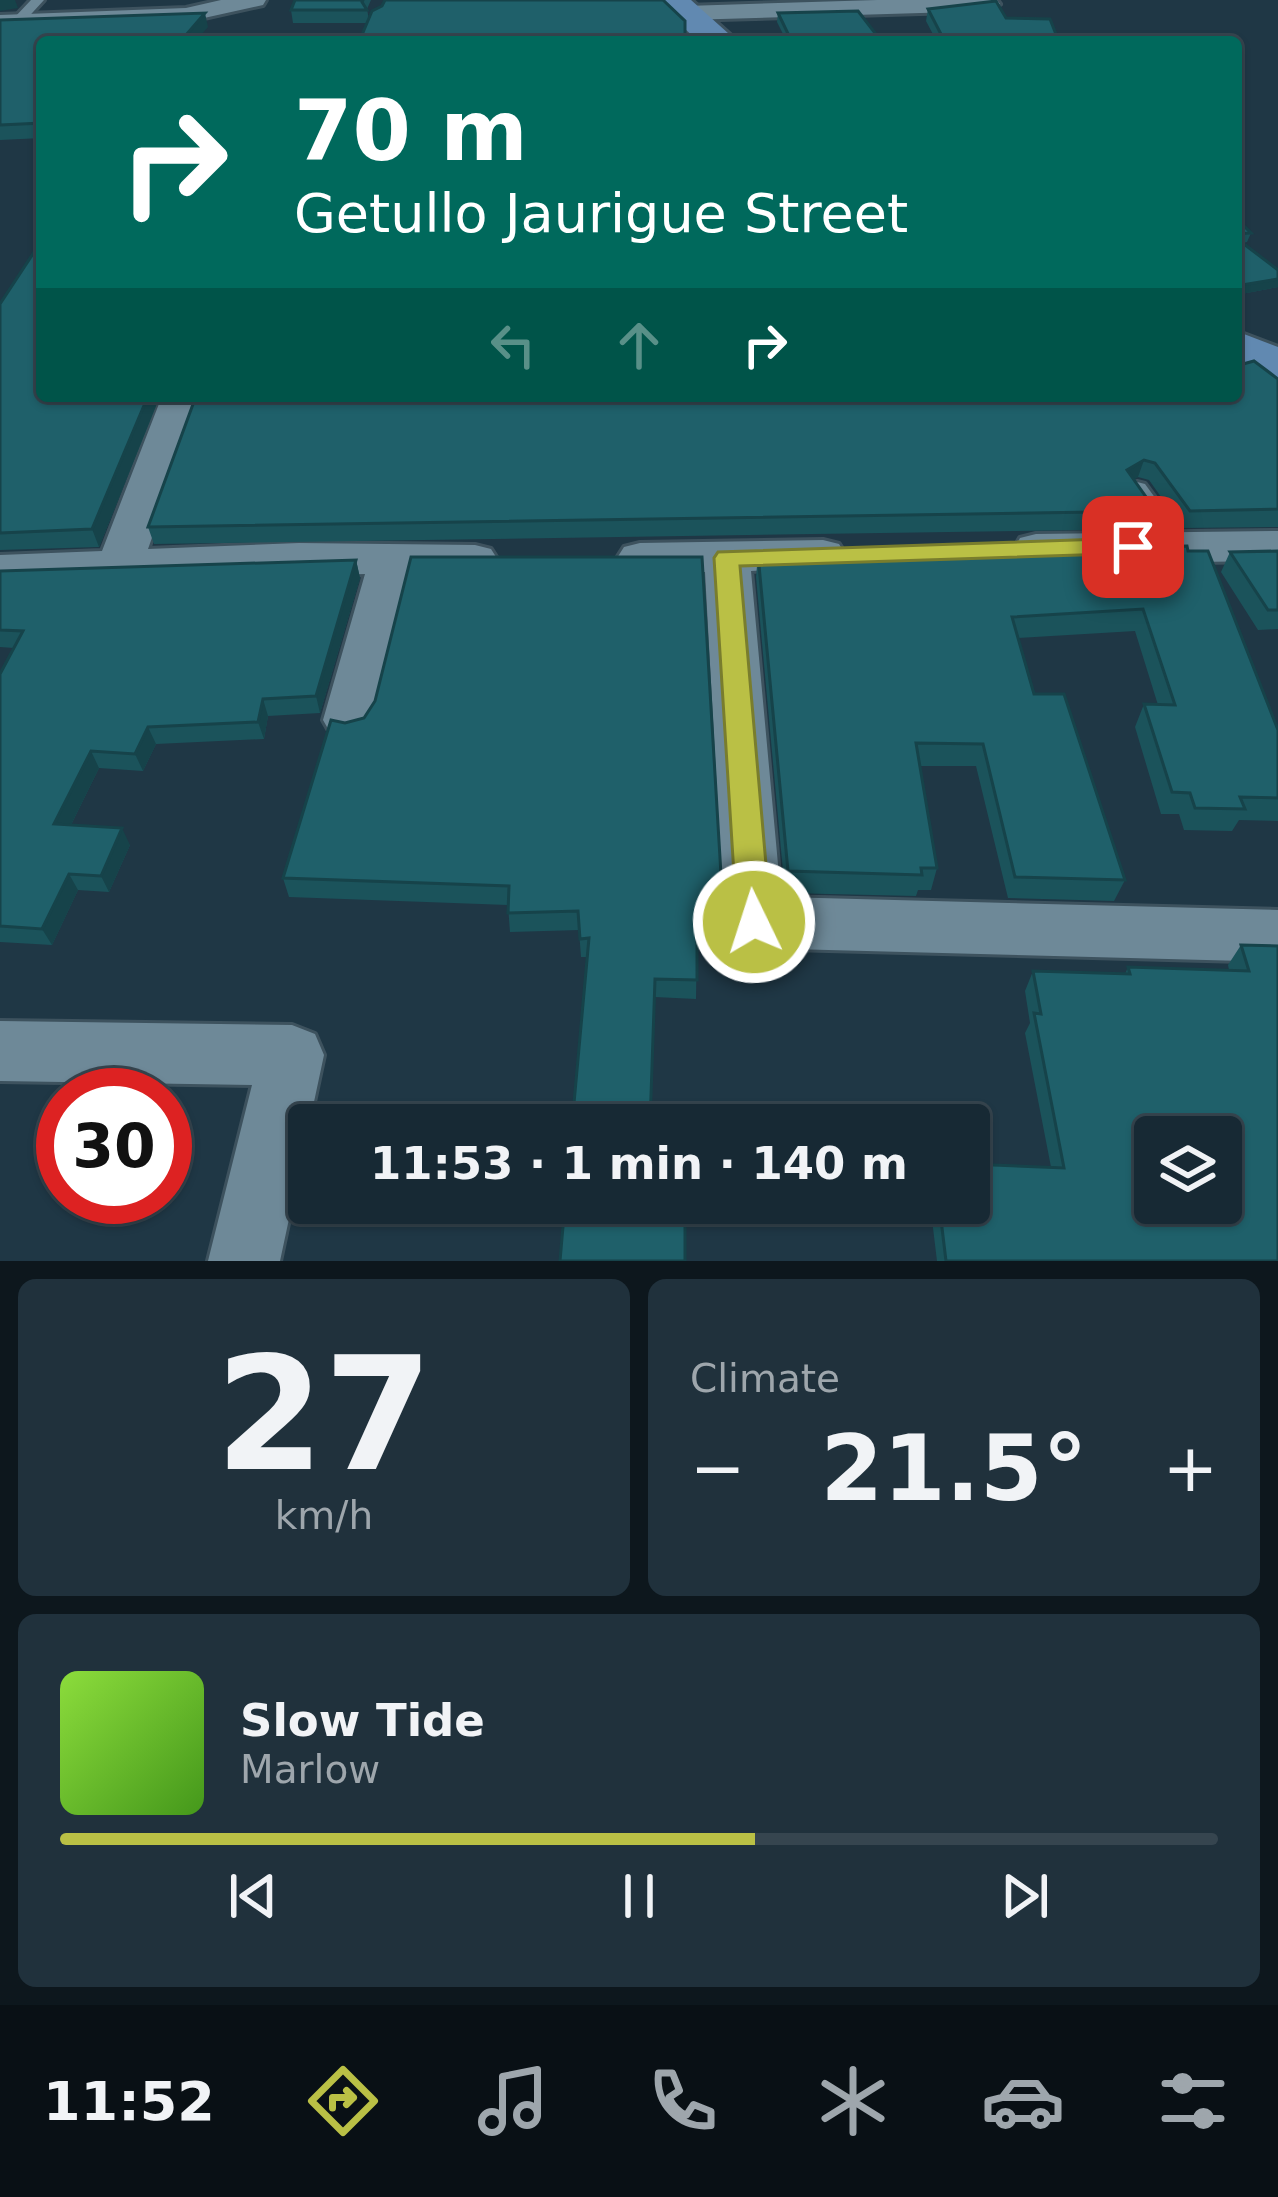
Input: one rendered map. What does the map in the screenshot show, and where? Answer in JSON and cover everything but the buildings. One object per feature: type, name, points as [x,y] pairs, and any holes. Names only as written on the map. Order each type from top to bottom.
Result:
[{"type":"main road","points":[[678,7],[713,36]]},
{"type":"main road","points":[[1242,349],[1278,368]]},
{"type":"street","points":[[9,22],[186,15],[254,0]]},
{"type":"street","points":[[678,7],[988,4]]},
{"type":"street","points":[[120,564],[180,402]]},
{"type":"street","points":[[988,550],[1278,546]]},
{"type":"street","points":[[607,559],[869,554]]},
{"type":"street","points":[[727,558],[754,922],[1278,936]]},
{"type":"street","points":[[0,570],[512,559]]},
{"type":"street","points":[[350,720],[392,560]]},
{"type":"street","points":[[0,1051],[292,1055],[244,1261]]},
{"type":"lane","points":[[9,22],[38,0]]},
{"type":"lane","points":[[1137,488],[1178,545]]},
{"type":"route","points":[[754,922],[727,558],[1133,547]]}]
